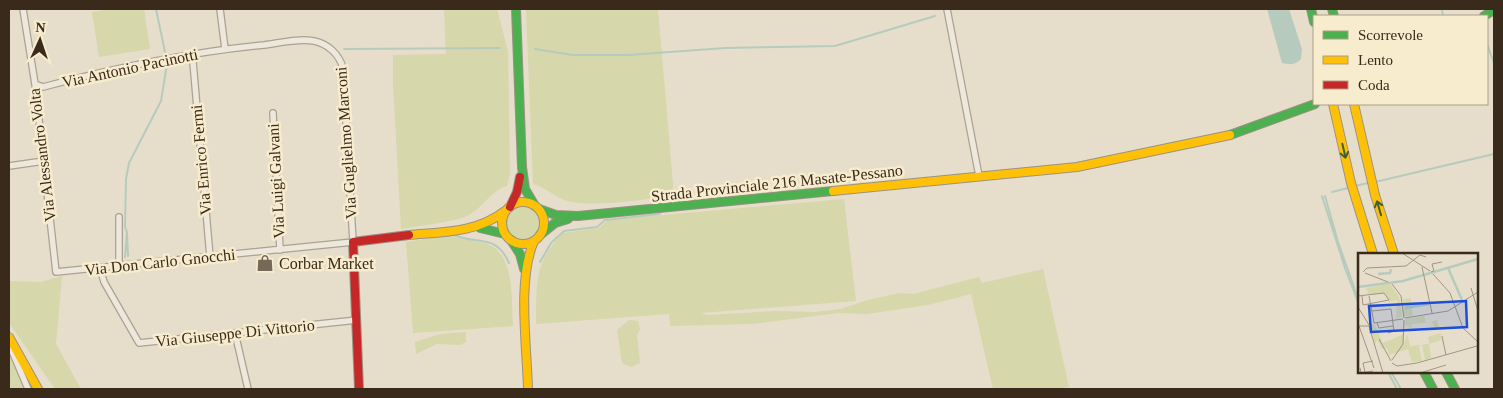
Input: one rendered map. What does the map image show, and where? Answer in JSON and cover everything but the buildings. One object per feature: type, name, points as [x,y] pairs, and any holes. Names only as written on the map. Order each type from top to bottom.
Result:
[{"type":"main road","points":[[516,9],[522,167],[525,188],[544,222],[528,255],[525,274],[528,389]]},
{"type":"main road","name":"Strada Provinciale 216 Masate-Pessano","points":[[578,216],[1094,164],[1225,137],[1313,105]]},
{"type":"main road","points":[[1333,105],[1353,189],[1372,253]]},
{"type":"main road","points":[[1354,105],[1375,195],[1394,253]]},
{"type":"main road","points":[[522,167],[518,188],[502,222],[508,237],[520,254],[525,274]]},
{"type":"main road","points":[[359,389],[353,242],[473,228],[491,222],[508,209],[522,202],[558,215],[578,216]]},
{"type":"main road","points":[[473,228],[494,230],[523,244],[537,238],[555,223],[578,216]]},
{"type":"main road","points":[[9,337],[38,389]]},
{"type":"main road","points":[[1425,373],[1433,389]]},
{"type":"main road","points":[[1447,373],[1455,389]]},
{"type":"street","name":"Via Alessandro Volta","points":[[23,9],[35,84],[56,272]]},
{"type":"street","points":[[220,9],[225,49]]},
{"type":"street","points":[[947,9],[980,176]]},
{"type":"street","name":"Via Antonio Pacinotti","points":[[35,84],[43,87],[225,49],[309,41],[320,43],[330,48]]},
{"type":"street","name":"Via Guglielmo Marconi","points":[[330,48],[338,57],[342,68],[353,242]]},
{"type":"street","name":"Via Enrico Fermi","points":[[193,62],[210,257]]},
{"type":"street","name":"Via Luigi Galvani","points":[[273,113],[280,250]]},
{"type":"street","points":[[9,166],[44,161]]},
{"type":"street","points":[[119,216],[119,266]]},
{"type":"street","name":"Via Don Carlo Gnocchi","points":[[56,272],[353,242]]},
{"type":"street","name":"Via Giuseppe Di Vittorio","points":[[100,268],[104,282],[139,343],[356,320]]},
{"type":"street","points":[[236,333],[248,389]]},
{"type":"street","points":[[9,344],[28,389]]},
{"type":"green space","points":[[111,9],[144,9],[150,49],[99,57],[92,12]]},
{"type":"green space","points":[[444,9],[497,9],[508,51],[510,173],[507,186],[501,188],[467,216],[445,222],[401,229],[393,55],[446,54]]},
{"type":"green space","points":[[526,9],[658,9],[674,196],[620,202],[579,203],[563,200],[533,184]]},
{"type":"green space","points":[[844,199],[856,301],[701,313],[707,315],[775,311],[815,312],[840,309],[868,300],[900,293],[913,294],[979,277],[982,283],[1043,269],[1069,387],[1057,389],[993,389],[971,294],[928,305],[867,314],[839,313],[752,324],[670,326],[669,314],[536,324],[539,275],[546,254],[563,233],[599,228],[608,220]]},
{"type":"green space","points":[[523,205],[535,211],[541,223],[535,235],[523,241],[511,235],[505,223],[511,211]]},
{"type":"green space","points":[[449,235],[487,244],[496,249],[503,258],[512,292],[513,326],[413,333],[406,242]]},
{"type":"green space","points":[[62,276],[56,344],[81,389],[55,389],[9,323],[9,281],[41,282]]},
{"type":"green space","points":[[629,320],[638,321],[640,329],[637,335],[640,363],[631,367],[622,363],[617,330]]},
{"type":"green space","points":[[466,332],[466,342],[460,345],[437,344],[416,354],[415,342],[440,334]]},
{"type":"green space","points":[[9,352],[22,384],[24,389],[9,389]]},
{"type":"shaded area","points":[[1267,9],[1289,9],[1302,49],[1301,59],[1297,62],[1290,64],[1282,63]]},
{"type":"waterway","points":[[156,9],[165,52]]},
{"type":"waterway","points":[[1442,9],[1443,15]]},
{"type":"waterway","points":[[535,49],[573,55],[628,55],[725,48],[835,46],[935,16]]},
{"type":"waterway","points":[[1488,47],[1494,63]]},
{"type":"waterway","points":[[344,49],[500,48]]},
{"type":"waterway","points":[[125,257],[127,232],[125,227],[126,179],[129,163],[161,101],[167,64]]},
{"type":"waterway","points":[[1375,182],[1494,154]]},
{"type":"waterway","points":[[1355,186],[1368,183]]},
{"type":"waterway","points":[[1332,192],[1348,188]]},
{"type":"waterway","points":[[1322,196],[1358,302]]},
{"type":"waterway","points":[[1325,196],[1338,242],[1358,298]]},
{"type":"waterway","points":[[540,262],[551,243],[564,231],[597,227],[605,220],[660,214]]},
{"type":"waterway","points":[[127,232],[128,256]]},
{"type":"waterway","points":[[454,235],[498,247],[509,263]]},
{"type":"waterway","points":[[1389,373],[1397,389]]},
{"type":"waterway","points":[[1392,373],[1401,389]]},
{"type":"traffic: fast","points":[[516,9],[522,167],[525,189],[535,206]]},
{"type":"traffic: fast","points":[[1311,9],[1313,18]]},
{"type":"traffic: fast","points":[[1332,9],[1334,15]]},
{"type":"traffic: fast","points":[[1486,15],[1494,10]]},
{"type":"traffic: fast","points":[[1230,135],[1313,105]]},
{"type":"traffic: fast","points":[[539,209],[556,215],[578,216],[833,191]]},
{"type":"traffic: fast","points":[[540,235],[555,223],[568,219]]},
{"type":"traffic: fast","points":[[480,228],[505,234]]},
{"type":"traffic: fast","points":[[511,240],[520,254],[524,269]]},
{"type":"traffic: fast","points":[[1425,373],[1433,389]]},
{"type":"traffic: fast","points":[[1447,373],[1455,389]]},
{"type":"traffic: slow","points":[[1333,105],[1351,183],[1373,253]]},
{"type":"traffic: slow","points":[[1354,105],[1375,195],[1394,253]]},
{"type":"traffic: slow","points":[[833,191],[1077,167],[1230,135]]},
{"type":"traffic: slow","points":[[519,202],[527,202],[538,208],[544,223],[538,238],[527,244],[519,244],[508,238],[502,227],[502,219],[508,208],[519,202]]},
{"type":"traffic: slow","points":[[409,235],[459,230],[483,224],[505,211]]},
{"type":"traffic: slow","points":[[528,389],[524,294],[529,257],[534,241]]},
{"type":"traffic: slow","points":[[9,337],[38,389]]},
{"type":"traffic: jam","points":[[510,207],[517,192],[520,177]]},
{"type":"traffic: jam","points":[[359,389],[353,242],[409,235]]},
{"type":"place","name":"Corbar Market","points":[[265,263]]}]
